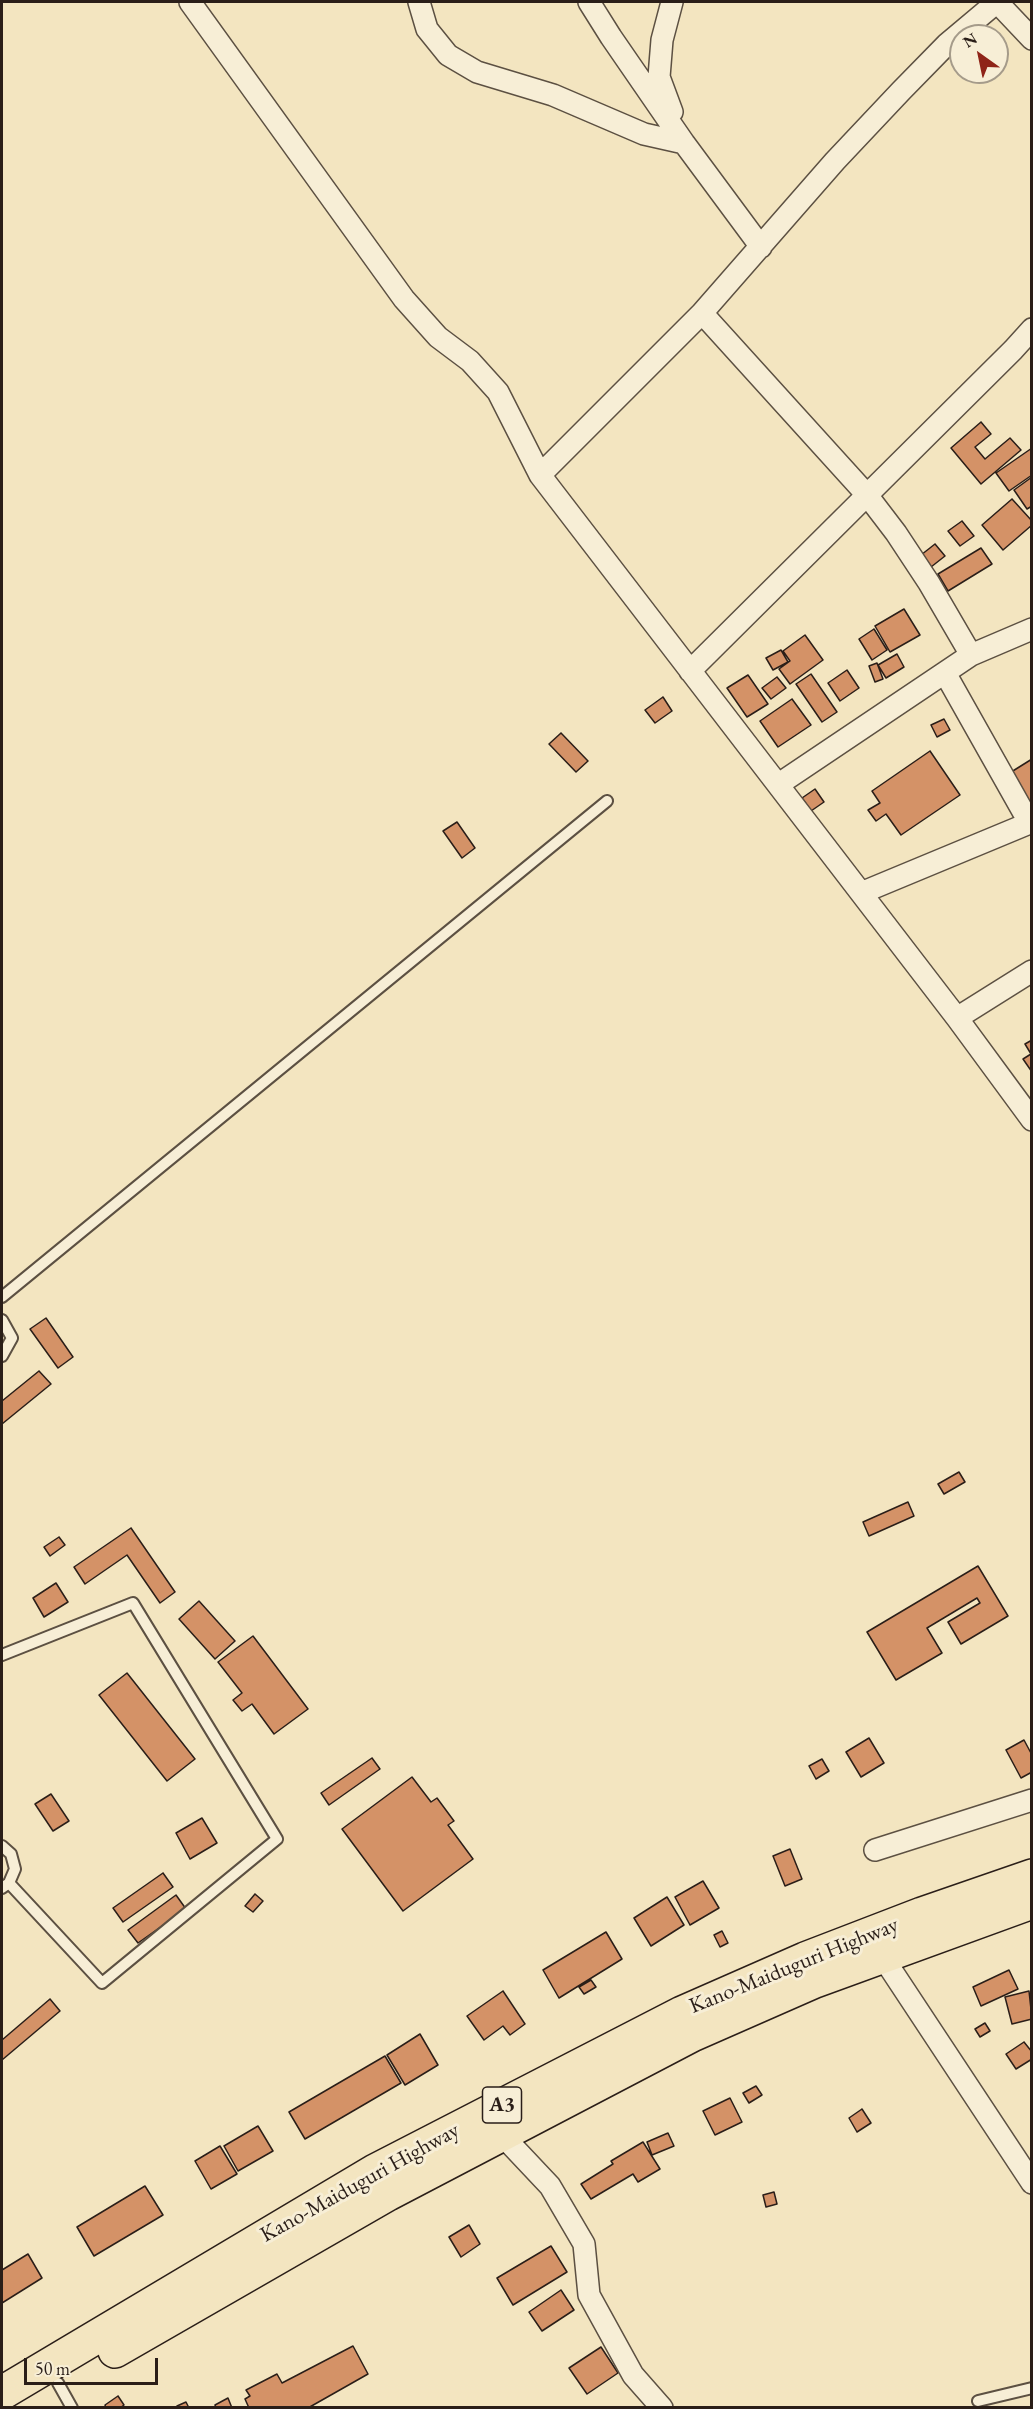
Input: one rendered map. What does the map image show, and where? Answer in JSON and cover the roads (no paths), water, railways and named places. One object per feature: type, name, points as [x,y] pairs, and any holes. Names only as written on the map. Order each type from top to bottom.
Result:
[{"type":"highway","name":"Kano-Maiduguri Highway","points":[[2,2393],[375,2171],[682,2013],[805,1959],[922,1914],[1032,1876]]},
{"type":"highway","name":"Kano-Maiduguri Highway","points":[[18,2408],[65,2395],[388,2194],[692,2035],[815,1981],[1032,1902]]},
{"type":"street","points":[[192,2],[404,299],[438,336],[470,361],[498,392],[540,475],[779,784],[1032,1120]]},
{"type":"street","points":[[419,2],[427,29],[448,56],[477,72],[553,95],[644,134],[684,143]]},
{"type":"street","points":[[589,2],[684,143],[761,247]]},
{"type":"street","points":[[672,2],[662,40],[659,77],[684,143]]},
{"type":"street","points":[[540,475],[702,313],[835,161],[947,45],[997,2],[1032,39]]},
{"type":"street","points":[[702,313],[867,495],[896,533],[971,655]]},
{"type":"street","points":[[690,671],[1032,329]]},
{"type":"street","points":[[779,784],[971,655],[1032,628]]},
{"type":"street","points":[[861,892],[1030,822],[945,673]]},
{"type":"street","points":[[957,1018],[1032,971]]},
{"type":"street","points":[[875,1850],[1032,1800]]},
{"type":"street","points":[[882,1956],[1032,2183]]},
{"type":"street","points":[[501,2134],[550,2186],[584,2244],[589,2295],[633,2375],[662,2408]]},
{"type":"lane","points":[[2,1297],[607,801]]},
{"type":"lane","points":[[2,1320],[12,1338],[2,1356]]},
{"type":"lane","points":[[2,1655],[133,1603],[277,1839],[102,1983],[5,1886],[15,1869],[15,1861],[2,1846]]},
{"type":"lane","points":[[978,2401],[1032,2388]]}]
